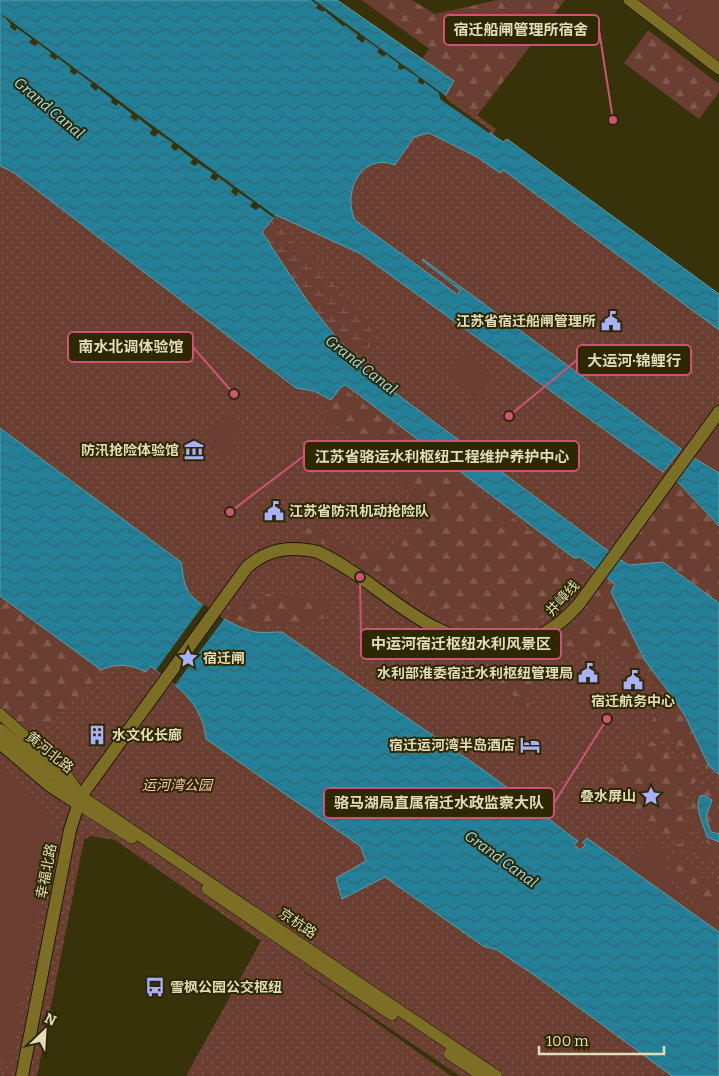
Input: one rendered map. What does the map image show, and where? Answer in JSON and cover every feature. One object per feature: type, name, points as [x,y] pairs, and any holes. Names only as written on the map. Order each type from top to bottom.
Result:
[{"type":"main road","name":"井嶂线","points":[[155,694],[241,573],[254,561],[276,550],[297,548],[318,552],[330,557],[416,616],[447,634],[486,644],[510,644],[540,636],[564,621],[719,412]]},
{"type":"main road","name":"幸福北路","points":[[22,1076],[66,848],[80,800],[155,694]]},
{"type":"main road","name":"黄河北路","points":[[0,730],[80,800]]},
{"type":"main road","name":"黄河北路","points":[[0,743],[49,785],[80,800]]},
{"type":"street","points":[[629,0],[719,69]]},
{"type":"street","points":[[0,714],[62,769],[80,800]]},
{"type":"street","name":"京杭路","points":[[80,800],[482,1076]]},
{"type":"street","name":"京杭路","points":[[80,800],[496,1076]]},
{"type":"green space","name":"运河湾公园","points":[[0,0],[337,0],[454,81],[447,94],[496,129],[485,145],[719,318],[719,1076],[460,1076],[287,959],[451,1076],[186,1076],[261,941],[115,840],[91,836],[84,840],[37,1076],[0,1076]]},
{"type":"green space","points":[[362,0],[412,0],[435,14],[497,0],[565,0],[477,116],[446,94],[454,81],[422,59],[429,49]]},
{"type":"green space","points":[[636,0],[695,0],[674,30]]},
{"type":"green space","points":[[695,0],[719,0],[719,65],[674,30]]},
{"type":"green space","points":[[648,30],[719,84],[719,92],[699,119],[624,63]]},
{"type":"green space","points":[[269,224],[282,229],[352,305],[377,337],[377,340],[355,362],[308,302],[262,232]]},
{"type":"green space","points":[[462,352],[495,376],[479,399],[446,374]]},
{"type":"green space","points":[[341,387],[581,570],[580,576],[552,612],[529,626],[496,634],[459,626],[327,545],[305,539],[305,529],[310,522],[353,549],[361,552],[375,552],[392,548],[403,538],[410,524],[411,508],[407,492],[399,477],[386,466],[368,459],[348,460],[361,441],[337,424],[330,424],[324,417],[323,410]]},
{"type":"green space","points":[[227,412],[245,426],[223,456],[204,442]]},
{"type":"green space","points":[[719,424],[719,473],[694,458]]},
{"type":"green space","points":[[677,481],[719,526],[719,603],[663,563],[629,565],[619,559]]},
{"type":"green space","points":[[605,576],[615,585],[645,661],[686,718],[709,766],[706,769],[666,736],[659,735],[647,726],[657,714],[660,716],[673,703],[672,700],[606,639],[587,660],[576,650],[564,655],[525,699],[531,705],[524,706],[472,656],[485,652],[524,648],[550,638],[571,621]]},
{"type":"green space","points":[[266,594],[332,599],[331,606],[325,617],[304,624],[257,624],[243,622],[223,613],[233,601],[264,605]]},
{"type":"green space","points":[[0,596],[101,670],[84,691],[33,737],[0,710]]},
{"type":"green space","points":[[649,740],[677,756],[701,778],[692,785],[685,798],[691,838],[677,841],[671,835],[654,831],[607,785],[607,780]]},
{"type":"green space","points":[[0,766],[41,802],[49,813],[54,833],[12,1059],[0,1059]]},
{"type":"green space","points":[[706,784],[719,792],[719,848],[709,845],[702,838],[695,828],[692,818],[690,807],[692,797],[697,789]]},
{"type":"green space","points":[[648,838],[664,851],[669,878],[674,887],[688,901],[719,923],[719,932],[625,864]]},
{"type":"green space","points":[[663,844],[693,845],[719,853],[719,861]]},
{"type":"green space","points":[[672,855],[691,862],[692,866],[697,868],[711,881],[719,881],[719,917],[684,892],[673,876],[671,866]]},
{"type":"water","name":"Grand Canal","points":[[0,0],[337,0],[454,81],[443,100],[503,142],[507,139],[719,294],[719,330],[503,170],[500,173],[477,157],[429,133],[414,137],[395,165],[383,162],[373,164],[364,169],[357,177],[353,187],[351,198],[355,220],[458,295],[460,290],[423,259],[681,449],[663,472],[361,254],[276,215],[262,232],[308,302],[359,366],[619,559],[629,565],[663,562],[719,603],[719,775],[709,766],[686,718],[675,700],[645,661],[611,592],[615,584],[580,557],[574,558],[346,385],[341,387],[331,400],[314,391],[296,388],[13,172],[0,166]]},
{"type":"water","name":"Grand Canal","points":[[0,428],[181,562],[187,589],[198,602],[228,621],[248,630],[255,632],[282,632],[485,771],[578,841],[574,845],[580,850],[585,845],[583,842],[587,838],[719,932],[719,1076],[672,1076],[537,977],[497,950],[483,946],[385,877],[342,899],[336,878],[366,861],[360,846],[206,739],[204,726],[194,705],[179,688],[150,666],[146,672],[123,665],[101,670],[0,596]]},
{"type":"water","points":[[694,458],[719,473],[719,526],[677,481]]},
{"type":"water","points":[[704,795],[712,800],[706,817],[711,832],[719,834],[719,842],[707,837],[700,817],[698,801],[700,796]]},
{"type":"pier","points":[[311,0],[314,0],[491,131],[489,133],[440,99],[439,93],[424,82],[423,85],[418,82],[419,78],[404,68],[402,70],[398,68],[399,64],[386,54],[384,57],[377,52],[379,49],[365,39],[363,43],[356,38],[358,35],[345,25],[344,27],[324,10],[323,12],[316,8],[318,5]]},
{"type":"pier","points":[[0,13],[275,216],[274,218],[259,207],[256,210],[250,206],[253,202],[238,192],[236,196],[231,192],[233,188],[218,177],[216,181],[210,178],[213,173],[198,163],[195,166],[190,163],[193,159],[178,148],[176,151],[171,148],[173,143],[158,133],[155,137],[150,134],[152,129],[138,118],[136,121],[130,117],[132,114],[118,103],[116,106],[111,102],[112,99],[98,88],[96,91],[90,86],[92,83],[77,72],[75,75],[70,72],[71,68],[57,57],[56,60],[50,56],[51,53],[38,43],[35,46],[29,42],[32,39],[17,28],[15,31],[10,27],[11,24]]},
{"type":"pier","points":[[204,604],[224,619],[175,685],[156,670]]},
{"type":"place","name":"宿迁船闸管理所宿舍","points":[[613,120]]},
{"type":"place","name":"江苏省宿迁船闸管理所","points":[[611,321]]},
{"type":"place","name":"南水北调体验馆","points":[[234,394]]},
{"type":"place","name":"大运河·锦鲤行","points":[[509,416]]},
{"type":"place","name":"防汛抢险体验馆","points":[[194,450]]},
{"type":"place","name":"江苏省防汛机动抢险队","points":[[274,511]]},
{"type":"place","name":"江苏省骆运水利枢纽工程维护养护中心","points":[[230,512]]},
{"type":"place","name":"中运河宿迁枢纽水利风景区","points":[[360,577]]},
{"type":"place","name":"宿迁闸","points":[[188,658]]},
{"type":"place","name":"水利部淮委宿迁水利枢纽管理局","points":[[588,673]]},
{"type":"place","name":"宿迁航务中心","points":[[633,680]]},
{"type":"place","name":"骆马湖局直属宿迁水政监察大队","points":[[607,719]]},
{"type":"place","name":"水文化长廊","points":[[97,735]]},
{"type":"place","name":"宿迁运河湾半岛酒店","points":[[530,745]]},
{"type":"place","name":"叠水屏山","points":[[651,796]]},
{"type":"place","name":"雪枫公园公交枢纽","points":[[155,987]]}]
